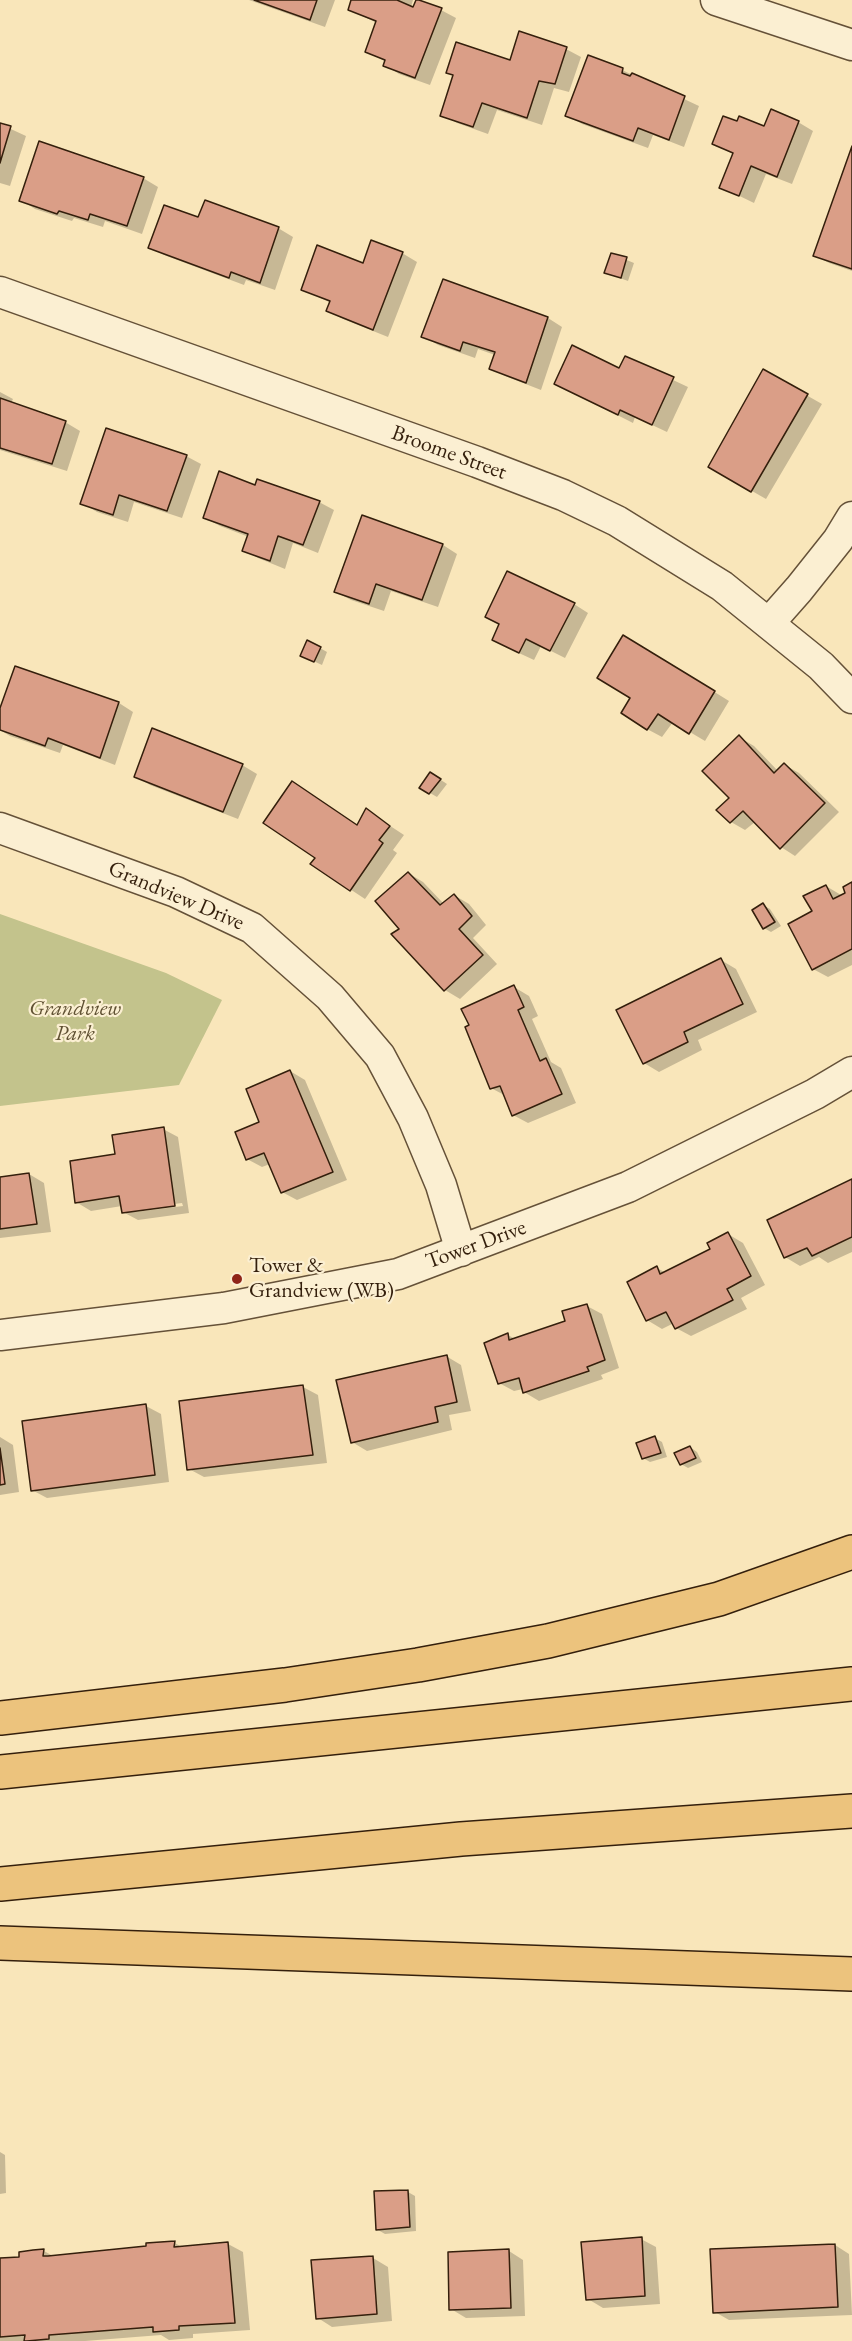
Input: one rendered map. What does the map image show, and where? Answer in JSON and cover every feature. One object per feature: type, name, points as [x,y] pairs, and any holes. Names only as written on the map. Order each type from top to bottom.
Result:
[{"type":"highway","points":[[0,1718],[285,1685],[418,1665],[548,1641],[718,1599],[852,1552]]},
{"type":"highway","points":[[0,1772],[852,1684]]},
{"type":"highway","points":[[0,1884],[461,1839],[852,1811]]},
{"type":"highway","points":[[0,1943],[852,1974]]},
{"type":"street","points":[[716,0],[852,45]]},
{"type":"street","name":"Broome Street","points":[[0,292],[466,458],[563,495],[616,521],[722,586],[821,666],[852,698]]},
{"type":"street","points":[[769,623],[825,556],[852,517]]},
{"type":"street","name":"Grandview Drive","points":[[0,828],[176,892],[252,928],[330,997],[380,1056],[413,1118],[441,1185],[461,1251]]},
{"type":"street","name":"Tower Drive","points":[[0,1335],[224,1308],[398,1274],[628,1187],[815,1094],[852,1072]]},
{"type":"green space","name":"Grandview Park","points":[[0,914],[166,973],[222,1000],[179,1085],[0,1106]]},
{"type":"building","points":[[254,0],[317,0],[310,20]]},
{"type":"building","points":[[351,0],[397,0],[413,7],[416,0],[419,0],[442,8],[415,78],[383,66],[385,60],[365,52],[376,21],[348,10]]},
{"type":"building","points":[[519,31],[567,47],[555,84],[539,81],[527,118],[482,103],[473,127],[440,116],[453,75],[446,73],[456,42],[510,60]]},
{"type":"building","points":[[588,55],[623,68],[622,73],[630,76],[632,73],[685,96],[669,140],[638,128],[633,141],[565,116]]},
{"type":"building","points":[[771,109],[799,121],[777,177],[751,166],[739,196],[719,188],[733,153],[712,144],[723,116],[737,121],[739,116],[764,126]]},
{"type":"building","points":[[0,123],[11,126],[0,163]]},
{"type":"building","points":[[39,141],[144,177],[127,226],[90,214],[88,220],[59,211],[57,214],[19,201]]},
{"type":"building","points":[[852,146],[852,269],[813,256]]},
{"type":"building","points":[[205,200],[279,227],[260,283],[231,272],[229,278],[148,248],[164,205],[198,217]]},
{"type":"building","points":[[371,240],[403,252],[373,330],[326,311],[330,301],[301,290],[317,245],[363,263]]},
{"type":"building","points":[[611,253],[627,257],[621,278],[604,273]]},
{"type":"building","points":[[443,279],[548,317],[526,383],[489,369],[495,352],[463,342],[460,351],[421,337]]},
{"type":"building","points":[[572,345],[619,368],[625,356],[674,377],[652,425],[620,410],[618,415],[554,384]]},
{"type":"building","points":[[763,369],[808,394],[751,492],[708,467]]},
{"type":"building","points":[[0,398],[66,421],[52,464],[0,448]]},
{"type":"building","points":[[106,428],[187,455],[167,511],[119,495],[113,515],[80,504]]},
{"type":"building","points":[[219,471],[255,485],[257,479],[320,501],[303,545],[278,536],[270,561],[242,551],[248,534],[203,518]]},
{"type":"building","points":[[362,515],[443,544],[422,600],[376,584],[369,604],[334,592]]},
{"type":"building","points":[[507,571],[575,603],[550,651],[526,639],[519,653],[492,640],[499,624],[485,617]]},
{"type":"building","points":[[623,635],[715,691],[689,734],[658,714],[647,730],[621,713],[630,698],[597,678]]},
{"type":"building","points":[[307,640],[321,647],[314,662],[300,656]]},
{"type":"building","points":[[15,666],[119,702],[100,758],[48,738],[45,746],[0,730],[0,708]]},
{"type":"building","points":[[152,728],[243,764],[223,812],[134,777]]},
{"type":"building","points":[[739,735],[774,773],[784,763],[825,803],[780,849],[743,811],[730,823],[716,810],[729,798],[702,771]]},
{"type":"building","points":[[430,772],[441,779],[429,794],[419,788]]},
{"type":"building","points":[[292,781],[357,825],[366,808],[390,826],[379,840],[383,843],[350,891],[310,864],[315,858],[263,823]]},
{"type":"building","points":[[408,872],[440,905],[454,894],[472,916],[459,929],[483,955],[444,991],[391,934],[399,929],[375,901]]},
{"type":"building","points":[[852,882],[852,949],[812,970],[788,924],[812,911],[803,896],[826,885],[833,899],[845,893],[843,887]]},
{"type":"building","points":[[763,903],[775,922],[763,929],[752,910]]},
{"type":"building","points":[[721,958],[743,1004],[684,1032],[688,1042],[643,1064],[616,1010]]},
{"type":"building","points":[[514,985],[524,1007],[518,1010],[540,1061],[546,1058],[562,1094],[512,1116],[500,1086],[490,1089],[465,1027],[469,1025],[461,1009]]},
{"type":"building","points":[[290,1070],[333,1172],[281,1193],[264,1153],[246,1160],[235,1132],[259,1122],[246,1089]]},
{"type":"building","points":[[164,1127],[175,1206],[122,1213],[119,1196],[75,1203],[70,1161],[115,1154],[112,1135]]},
{"type":"building","points":[[29,1173],[37,1224],[0,1229],[0,1177]]},
{"type":"building","points":[[852,1179],[852,1237],[812,1256],[807,1248],[784,1258],[767,1220]]},
{"type":"building","points":[[728,1232],[751,1276],[727,1289],[733,1300],[675,1329],[666,1312],[646,1321],[627,1282],[657,1266],[660,1274],[710,1249],[707,1243]]},
{"type":"building","points":[[587,1304],[605,1360],[587,1367],[589,1371],[523,1393],[519,1378],[498,1384],[484,1343],[508,1333],[509,1340],[565,1321],[562,1311]]},
{"type":"building","points":[[447,1355],[457,1402],[435,1407],[438,1422],[351,1443],[336,1380]]},
{"type":"building","points":[[303,1385],[313,1455],[187,1470],[179,1401]]},
{"type":"building","points":[[146,1404],[155,1475],[31,1491],[22,1421]]},
{"type":"building","points":[[655,1436],[661,1453],[642,1459],[636,1443]]},
{"type":"building","points":[[690,1446],[696,1458],[680,1465],[674,1453]]},
{"type":"building","points":[[0,1448],[5,1484],[0,1485]]},
{"type":"building","points":[[408,2190],[410,2227],[376,2230],[374,2191]]},
{"type":"building","points":[[642,2237],[645,2296],[586,2300],[581,2242]]},
{"type":"building","points":[[175,2241],[174,2247],[228,2242],[235,2323],[179,2326],[179,2330],[153,2332],[153,2327],[49,2335],[49,2339],[27,2341],[24,2341],[25,2335],[0,2337],[0,2258],[19,2257],[19,2252],[33,2250],[44,2249],[43,2256],[48,2256]]},
{"type":"building","points":[[835,2244],[838,2307],[713,2313],[710,2249]]},
{"type":"building","points":[[509,2249],[511,2308],[449,2310],[448,2252]]},
{"type":"building","points":[[373,2256],[377,2314],[316,2319],[311,2260]]},
{"type":"place","name":"Tower & Grandview (WB)","points":[[237,1279]]}]
